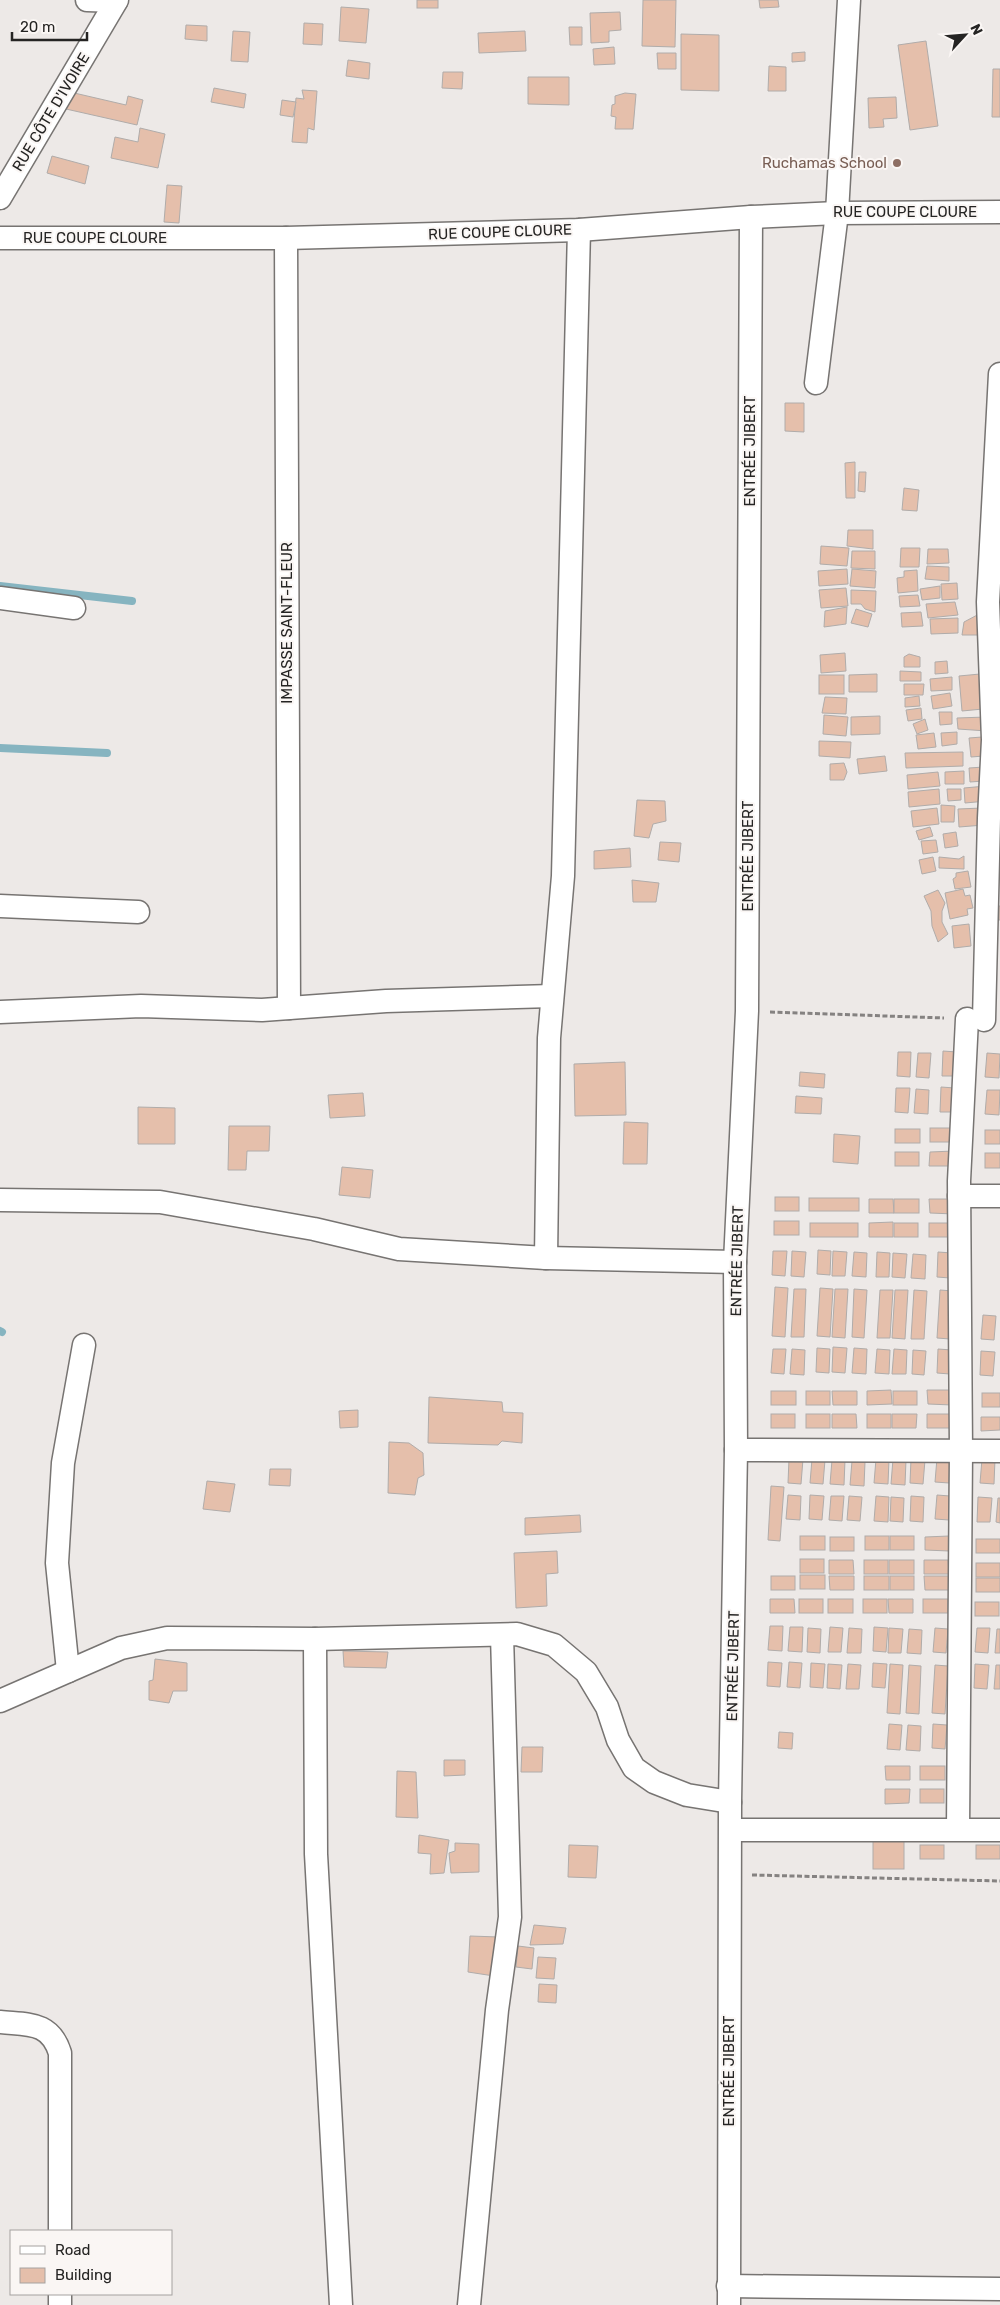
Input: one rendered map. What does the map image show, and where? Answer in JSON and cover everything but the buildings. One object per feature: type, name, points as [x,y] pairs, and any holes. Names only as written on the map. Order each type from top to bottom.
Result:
[{"type":"street","points":[[87,0],[116,1]]},
{"type":"street","points":[[816,383],[837,212],[849,0]]},
{"type":"street","name":"RUE CÔTE D'IVOIRE","points":[[0,198],[116,1]]},
{"type":"street","name":"RUE COUPE CLOURE","points":[[0,238],[286,238],[578,230],[751,216],[837,212],[1000,212]]},
{"type":"street","name":"ENTRÉE JIBERT","points":[[729,2296],[730,1802],[736,1450],[735,1262],[747,1011],[751,216]]},
{"type":"street","points":[[546,1258],[549,1038],[563,876],[578,230]]},
{"type":"street","name":"IMPASSE SAINT-FLEUR","points":[[286,238],[289,1008]]},
{"type":"street","points":[[958,1830],[961,1451],[959,1196],[975,1020],[993,740],[988,602],[1000,374]]},
{"type":"street","points":[[0,598],[74,608]]},
{"type":"street","points":[[0,906],[138,912]]},
{"type":"street","points":[[0,1012],[140,1006],[262,1010],[386,1001],[552,996]]},
{"type":"street","points":[[959,1196],[1000,1196]]},
{"type":"street","points":[[0,1200],[160,1202],[314,1229],[399,1249],[546,1258],[735,1262]]},
{"type":"street","points":[[68,1671],[57,1562],[63,1463],[84,1345]]},
{"type":"street","points":[[736,1450],[1000,1451]]},
{"type":"street","points":[[0,1701],[121,1648],[167,1638],[315,1640],[517,1634],[554,1645],[586,1672],[607,1707],[618,1740],[634,1768],[654,1782],[687,1795],[730,1802]]},
{"type":"street","points":[[469,2305],[497,2010],[510,1917],[502,1635]]},
{"type":"street","points":[[315,1640],[316,1854],[340,2305]]},
{"type":"street","points":[[731,1830],[1000,1830]]},
{"type":"street","points":[[0,2022],[38,2026],[49,2032],[56,2041],[60,2053],[60,2230]]},
{"type":"street","points":[[729,2296],[1000,2289]]},
{"type":"path","points":[[747,1011],[975,1020]]},
{"type":"path","points":[[731,1874],[1000,1881]]},
{"type":"waterway","points":[[0,586],[132,601]]},
{"type":"waterway","points":[[0,748],[107,753]]},
{"type":"place","name":"Ruchamas School","points":[[897,163]]}]
